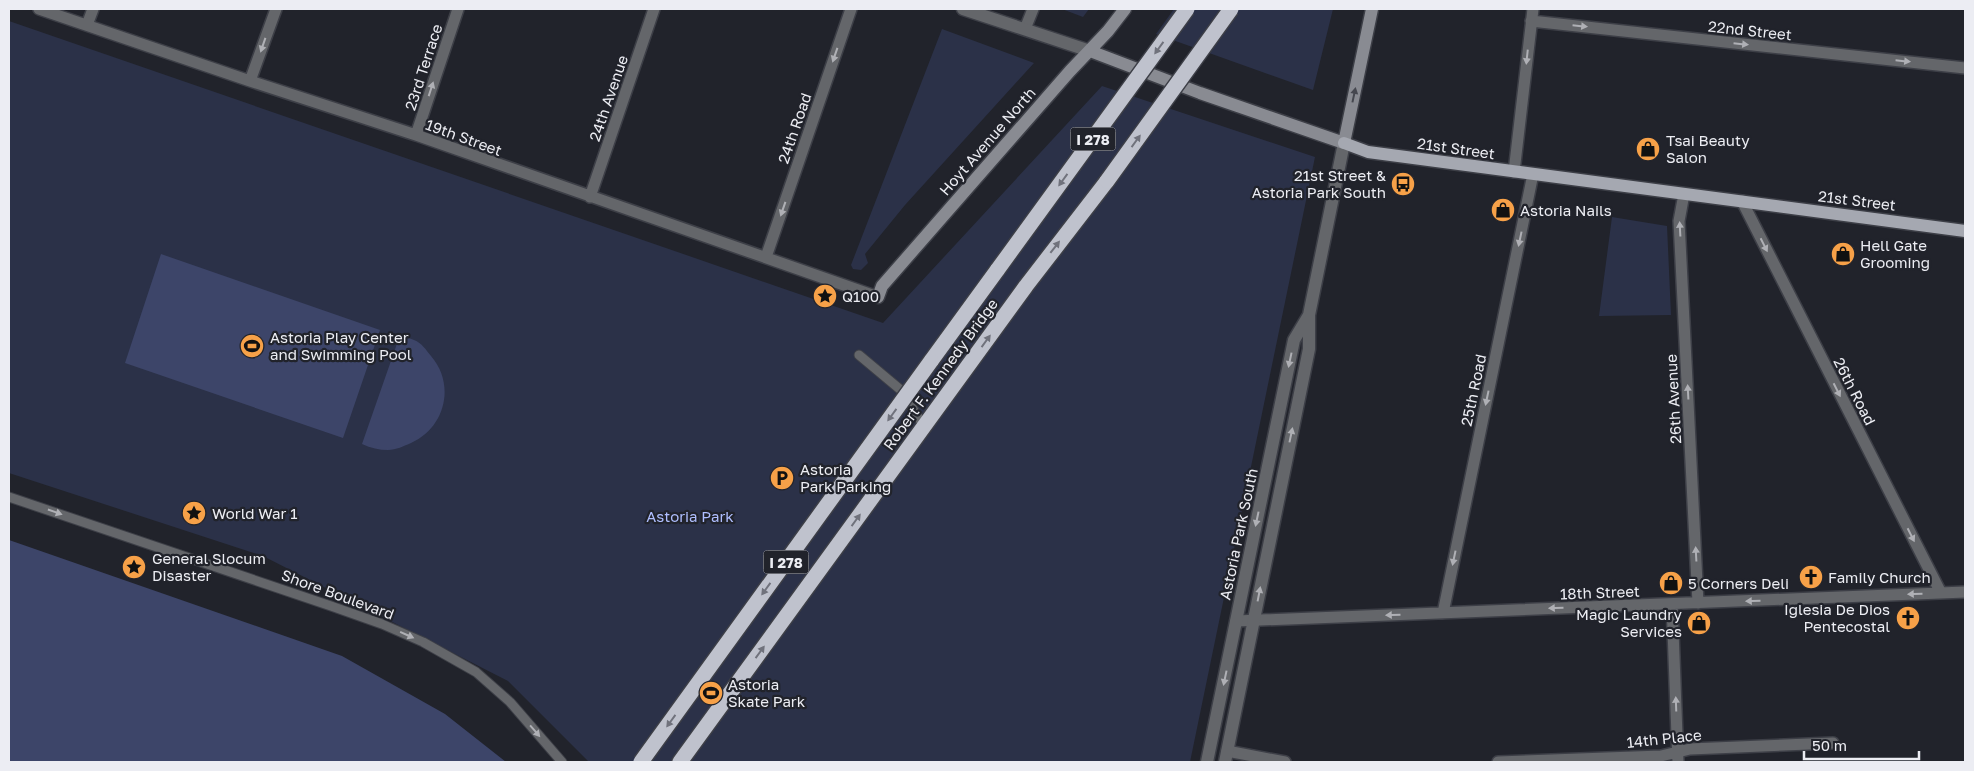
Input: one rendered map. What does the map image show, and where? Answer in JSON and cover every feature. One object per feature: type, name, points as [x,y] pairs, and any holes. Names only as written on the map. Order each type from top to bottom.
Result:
[{"type":"highway","name":"Robert F. Kennedy Bridge","points":[[641,762],[1187,9]]},
{"type":"highway","name":"Robert F. Kennedy Bridge","points":[[680,762],[1026,286],[1107,181],[1230,9]]},
{"type":"main road","name":"Hoyt Avenue North","points":[[878,297],[882,286],[1126,9]]},
{"type":"main road","points":[[1344,142],[1372,9]]},
{"type":"main road","name":"21st Street","points":[[1090,51],[1200,93],[1368,152],[1965,231]]},
{"type":"street","name":"19th Street","points":[[39,9],[416,135],[878,297]]},
{"type":"street","points":[[87,25],[92,9]]},
{"type":"street","points":[[250,81],[276,9]]},
{"type":"street","name":"23rd Terrace","points":[[416,135],[458,9]]},
{"type":"street","name":"24th Avenue","points":[[590,197],[654,9]]},
{"type":"street","name":"24th Road","points":[[766,257],[851,9]]},
{"type":"street","name":"21st Street","points":[[963,9],[1090,51]]},
{"type":"street","points":[[1026,30],[1033,9]]},
{"type":"street","points":[[1514,172],[1533,9]]},
{"type":"street","name":"22nd Street","points":[[1531,21],[1965,68]]},
{"type":"street","name":"Astoria Park South","points":[[1226,757],[1309,349],[1309,316],[1344,142]]},
{"type":"street","name":"25th Road","points":[[1443,613],[1533,174]]},
{"type":"street","name":"26th Avenue","points":[[1684,194],[1679,221],[1698,603]]},
{"type":"street","name":"26th Road","points":[[1742,202],[1940,593]]},
{"type":"street","name":"Astoria Park South","points":[[1207,762],[1294,340],[1309,316]]},
{"type":"street","points":[[859,354],[902,391],[923,424]]},
{"type":"street","name":"Shore Boulevard","points":[[9,497],[382,624],[423,642],[476,672],[510,702],[562,762]]},
{"type":"street","name":"18th Street","points":[[1236,621],[1965,592]]},
{"type":"street","points":[[1672,604],[1678,757]]},
{"type":"street","name":"14th Place","points":[[1498,762],[1678,757],[1690,749],[1833,742]]},
{"type":"street","points":[[1226,757],[1285,762]]},
{"type":"green space","points":[[1062,9],[1089,9],[1083,17]]},
{"type":"green space","points":[[1174,9],[1333,9],[1313,90],[1156,34]]},
{"type":"green space","name":"Astoria Park","points":[[9,21],[883,323],[1102,86],[1315,157],[1190,762],[589,762],[508,681],[263,556],[9,473]]},
{"type":"green space","points":[[942,29],[1034,63],[905,205],[865,254],[868,263],[861,270],[853,269],[851,265]]},
{"type":"green space","points":[[1612,217],[1667,226],[1671,315],[1599,316]]},
{"type":"shaded area","name":"Astoria Play Center and Swimming Pool","points":[[161,254],[380,330],[343,438],[125,363]]},
{"type":"shaded area","points":[[400,335],[417,341],[422,345],[439,367],[445,392],[443,405],[439,417],[423,436],[397,449],[372,448],[362,444]]},
{"type":"shaded area","points":[[9,540],[342,656],[445,714],[506,762],[9,762]]},
{"type":"place","name":"Tsai Beauty Salon","points":[[1648,149]]},
{"type":"place","name":"21st Street & Astoria Park South","points":[[1403,184]]},
{"type":"place","name":"Astoria Nails","points":[[1503,210]]},
{"type":"place","name":"Hell Gate Grooming","points":[[1843,254]]},
{"type":"place","name":"Q100","points":[[825,296]]},
{"type":"place","name":"Astoria Play Center and Swimming Pool","points":[[252,346]]},
{"type":"place","name":"Astoria Park Parking","points":[[782,478]]},
{"type":"place","name":"World War 1","points":[[194,513]]},
{"type":"place","name":"General Slocum Disaster","points":[[134,567]]},
{"type":"place","name":"Family Church","points":[[1811,577]]},
{"type":"place","name":"5 Corners Deli","points":[[1671,583]]},
{"type":"place","name":"Iglesia De Dios Pentecostal","points":[[1908,618]]},
{"type":"place","name":"Magic Laundry Services","points":[[1699,623]]},
{"type":"place","name":"Astoria Skate Park","points":[[711,693]]}]
